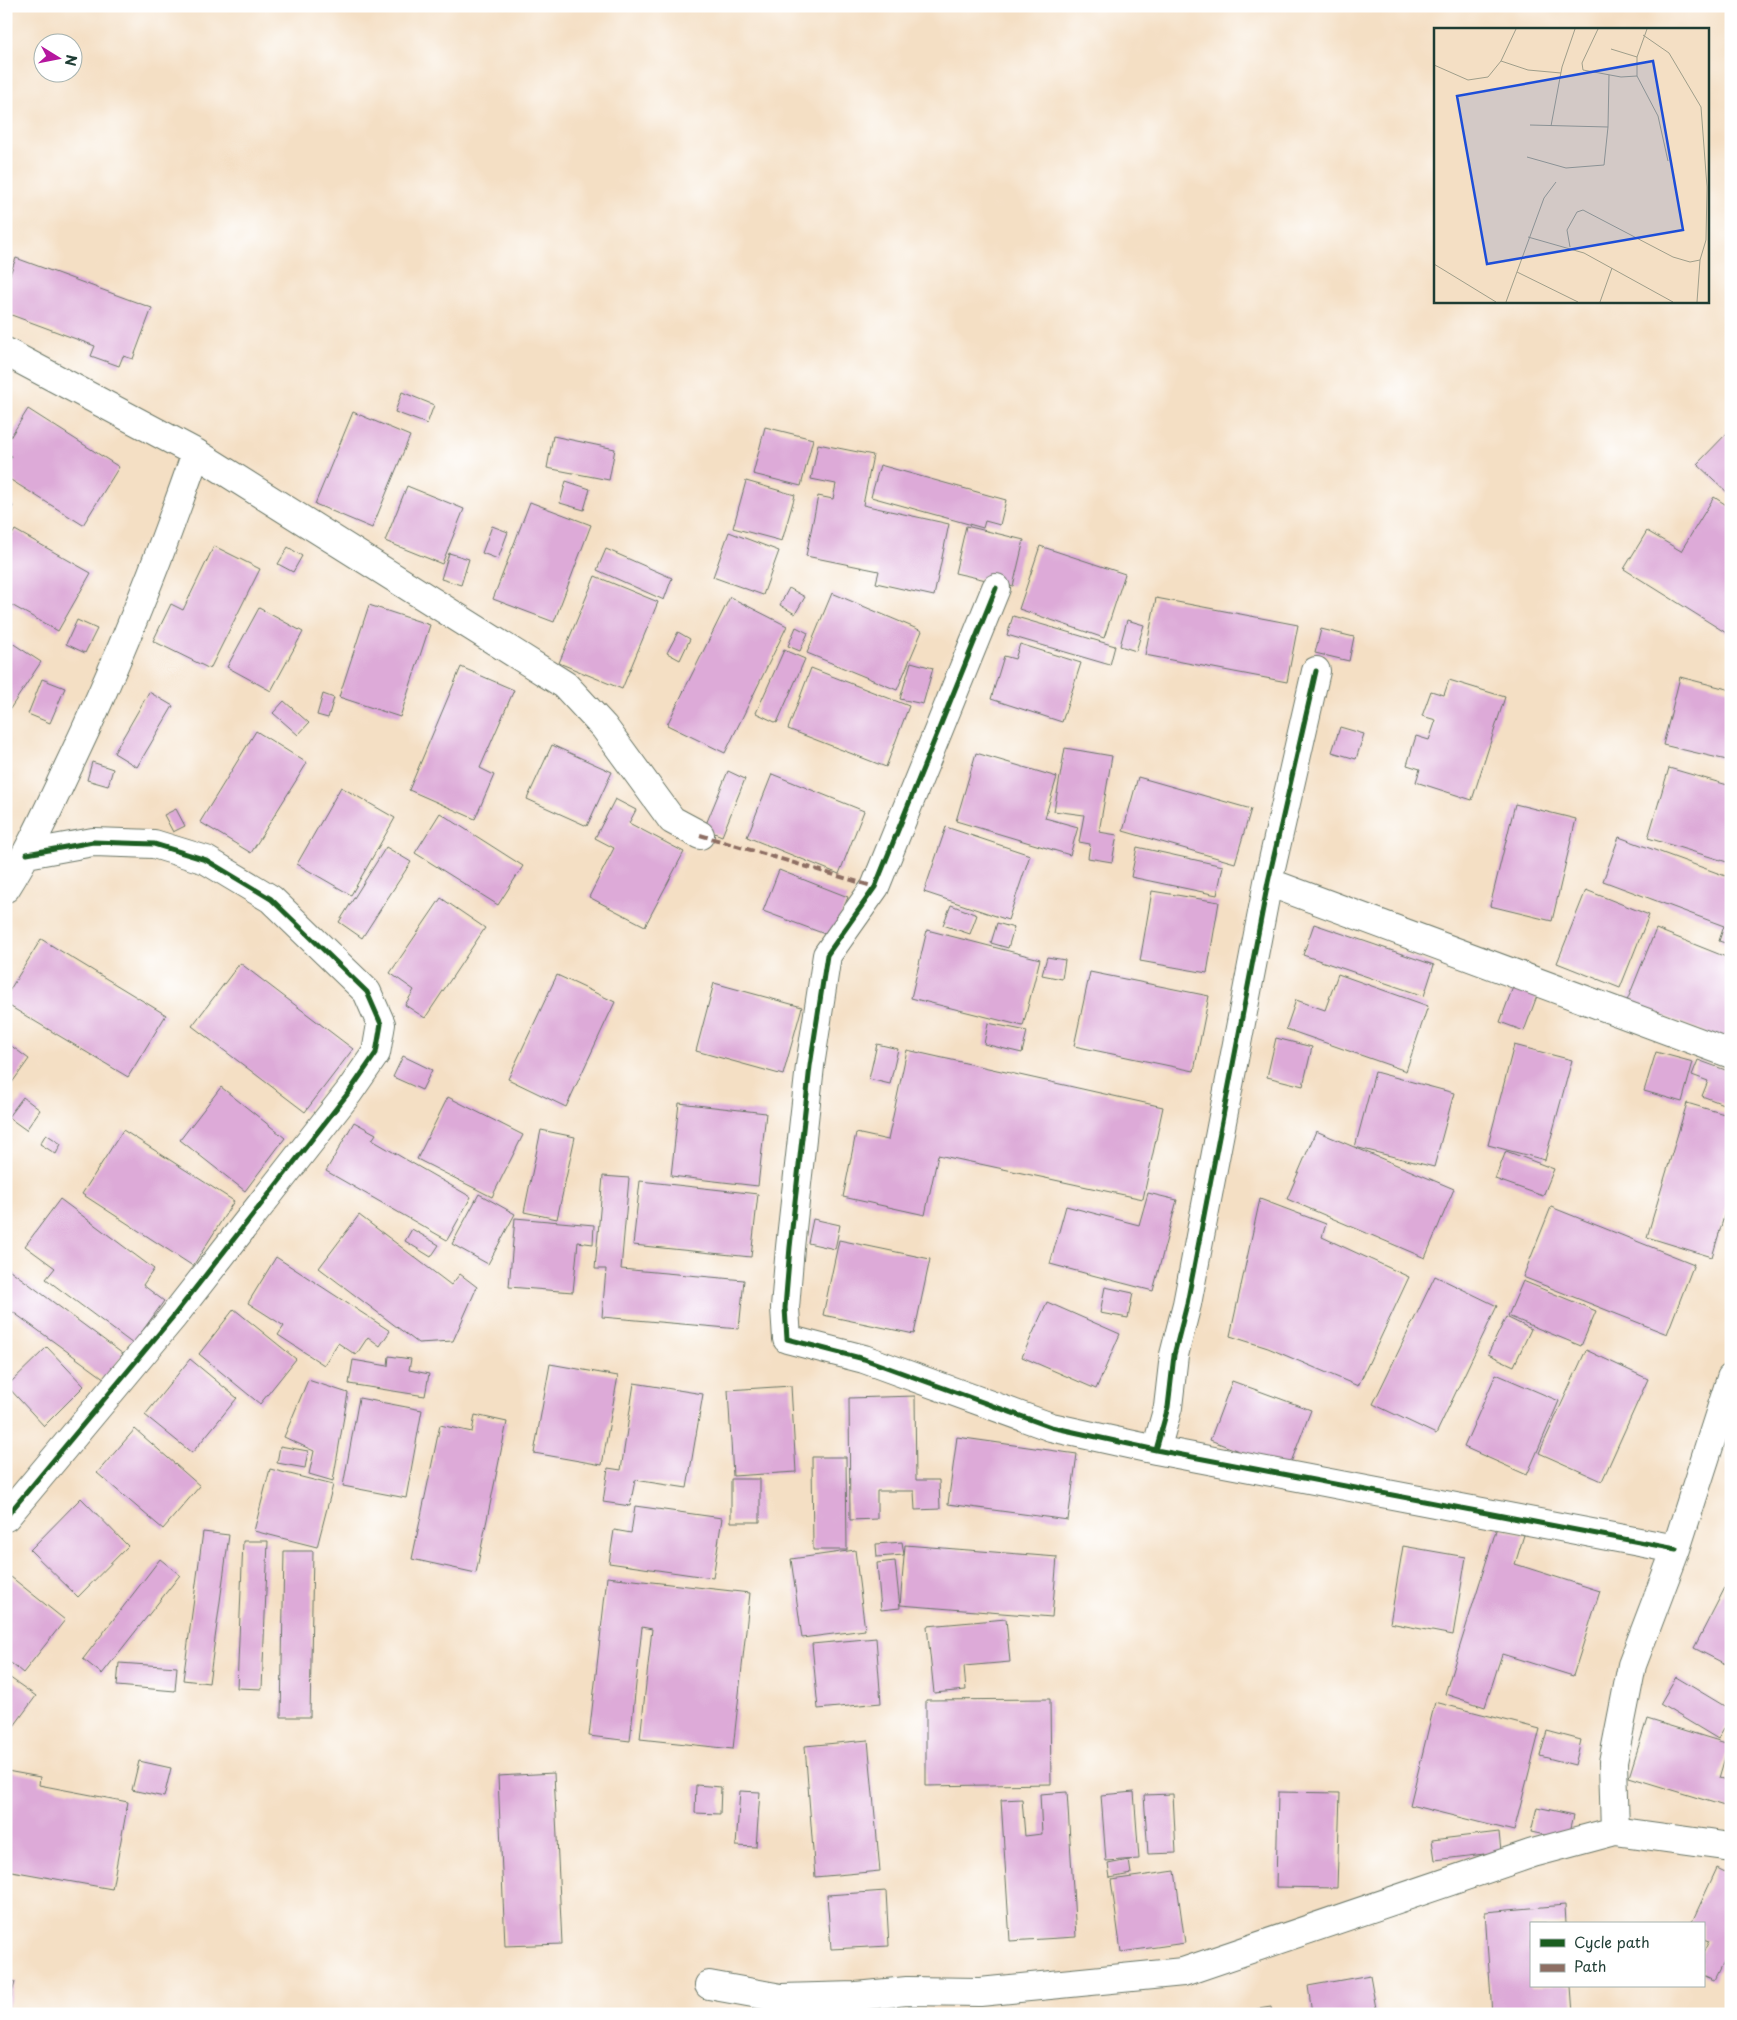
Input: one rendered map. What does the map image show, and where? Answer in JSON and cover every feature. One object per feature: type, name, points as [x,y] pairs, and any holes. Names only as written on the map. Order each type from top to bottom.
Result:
[{"type":"street","points":[[6,352],[196,453],[565,685],[604,727],[672,820],[700,835]]},
{"type":"street","points":[[6,888],[27,854],[105,689],[164,545],[196,453]]},
{"type":"street","points":[[996,588],[875,887],[826,955],[810,1066],[790,1247],[785,1308],[787,1339],[864,1359],[1051,1427],[1156,1450],[1676,1549]]},
{"type":"street","points":[[1156,1450],[1168,1407],[1174,1355],[1187,1304],[1268,882],[1316,670]]},
{"type":"street","points":[[6,1516],[172,1318],[349,1092],[376,1054],[381,1024],[367,992],[271,899],[206,860],[154,844],[93,842],[27,854]]},
{"type":"street","points":[[1268,882],[1731,1054]]},
{"type":"street","points":[[1615,1831],[1612,1762],[1632,1665],[1676,1549],[1731,1378]]},
{"type":"street","points":[[709,1985],[781,1998],[856,1996],[907,1991],[980,1992],[1183,1972],[1533,1853],[1615,1831],[1731,1847]]},
{"type":"building","points":[[16,258],[152,308],[133,359],[123,356],[119,366],[91,356],[95,346],[6,313],[6,285]]},
{"type":"building","points":[[402,392],[434,405],[427,424],[395,412]]},
{"type":"building","points":[[28,409],[119,467],[83,525],[6,477],[6,466],[12,456],[6,453],[6,444]]},
{"type":"building","points":[[353,412],[410,436],[372,528],[315,504]]},
{"type":"building","points":[[765,427],[813,439],[801,486],[753,474]]},
{"type":"building","points":[[1731,429],[1731,492],[1729,494],[1697,464]]},
{"type":"building","points":[[553,436],[615,449],[609,480],[547,468]]},
{"type":"building","points":[[818,444],[873,455],[863,505],[949,524],[934,596],[876,583],[879,571],[806,556],[818,496],[833,499],[836,484],[811,479]]},
{"type":"building","points":[[880,465],[1006,500],[1000,525],[985,521],[983,528],[871,497]]},
{"type":"building","points":[[566,481],[590,489],[584,510],[560,503]]},
{"type":"building","points":[[746,481],[795,495],[782,541],[733,528]]},
{"type":"building","points":[[407,486],[464,509],[442,564],[385,541]]},
{"type":"building","points":[[1714,497],[1731,508],[1731,636],[1624,569],[1647,531],[1681,551]]},
{"type":"building","points":[[530,502],[591,525],[554,622],[493,599]]},
{"type":"building","points":[[6,503],[13,506],[6,518]]},
{"type":"building","points":[[492,526],[508,532],[498,559],[482,553]]},
{"type":"building","points":[[966,526],[1024,540],[1013,586],[955,573]]},
{"type":"building","points":[[15,530],[91,573],[58,631],[6,602],[6,545]]},
{"type":"building","points":[[729,532],[779,551],[763,595],[713,577]]},
{"type":"building","points":[[214,546],[260,569],[210,669],[153,641],[171,604],[183,610]]},
{"type":"building","points":[[1040,546],[1125,574],[1104,638],[1019,609]]},
{"type":"building","points":[[288,547],[302,556],[293,572],[278,564]]},
{"type":"building","points":[[606,549],[672,578],[664,600],[597,570]]},
{"type":"building","points":[[449,553],[469,559],[461,585],[441,579]]},
{"type":"building","points":[[595,576],[658,602],[622,689],[559,663]]},
{"type":"building","points":[[789,588],[805,597],[795,614],[780,605]]},
{"type":"building","points":[[832,593],[922,631],[897,690],[807,653]]},
{"type":"building","points":[[730,597],[787,626],[725,753],[667,725]]},
{"type":"building","points":[[1156,598],[1298,625],[1287,682],[1145,655]]},
{"type":"building","points":[[369,605],[430,625],[400,717],[339,697]]},
{"type":"building","points":[[259,608],[303,632],[271,691],[227,667]]},
{"type":"building","points":[[1013,616],[1115,646],[1110,665],[1007,635]]},
{"type":"building","points":[[77,620],[97,629],[85,653],[66,644]]},
{"type":"building","points":[[1127,620],[1144,625],[1136,651],[1120,646]]},
{"type":"building","points":[[796,627],[808,633],[800,651],[788,646]]},
{"type":"building","points":[[1321,629],[1354,637],[1349,661],[1315,653]]},
{"type":"building","points":[[678,632],[690,639],[680,660],[667,653]]},
{"type":"building","points":[[6,639],[41,662],[6,715]]},
{"type":"building","points":[[1020,644],[1081,663],[1062,722],[991,699],[1004,656],[1015,659]]},
{"type":"building","points":[[784,650],[805,659],[777,723],[756,713]]},
{"type":"building","points":[[911,662],[933,668],[923,704],[900,699]]},
{"type":"building","points":[[461,667],[514,690],[480,768],[494,775],[475,819],[409,790]]},
{"type":"building","points":[[811,668],[909,706],[886,767],[788,729]]},
{"type":"building","points":[[1680,677],[1731,690],[1731,761],[1663,745]]},
{"type":"building","points":[[42,679],[65,688],[50,723],[28,714]]},
{"type":"building","points":[[1449,680],[1505,697],[1472,800],[1416,782],[1420,769],[1407,765],[1416,736],[1429,740],[1436,720],[1422,716],[1431,691],[1444,695]]},
{"type":"building","points":[[149,692],[173,706],[137,767],[114,753]]},
{"type":"building","points":[[323,694],[334,698],[328,718],[317,715]]},
{"type":"building","points":[[284,701],[309,723],[298,735],[273,713]]},
{"type":"building","points":[[1340,727],[1364,734],[1356,759],[1332,752]]},
{"type":"building","points":[[256,731],[307,763],[251,853],[200,822]]},
{"type":"building","points":[[552,745],[612,772],[587,826],[527,799]]},
{"type":"building","points":[[1065,748],[1112,756],[1099,832],[1117,835],[1112,862],[1088,858],[1090,844],[1079,842],[1084,815],[1054,811]]},
{"type":"building","points":[[976,753],[1057,777],[1045,818],[1078,827],[1070,855],[956,821]]},
{"type":"building","points":[[92,762],[113,769],[108,786],[87,780]]},
{"type":"building","points":[[1669,768],[1731,786],[1731,851],[1727,862],[1648,838]]},
{"type":"building","points":[[728,771],[745,779],[722,836],[704,829]]},
{"type":"building","points":[[772,774],[864,811],[839,874],[747,837]]},
{"type":"building","points":[[1138,777],[1251,809],[1235,863],[1123,831]]},
{"type":"building","points":[[341,787],[395,818],[351,895],[297,864]]},
{"type":"building","points":[[615,799],[636,810],[629,823],[684,852],[645,926],[589,897],[614,848],[595,838]]},
{"type":"building","points":[[1515,804],[1576,819],[1552,921],[1490,906]]},
{"type":"building","points":[[176,809],[185,826],[173,832],[164,815]]},
{"type":"building","points":[[440,813],[523,866],[498,905],[415,853]]},
{"type":"building","points":[[946,827],[1030,855],[1008,920],[924,892]]},
{"type":"building","points":[[1619,837],[1731,878],[1731,945],[1719,941],[1724,926],[1603,881]]},
{"type":"building","points":[[386,847],[411,862],[362,938],[339,922]]},
{"type":"building","points":[[1137,847],[1223,866],[1217,895],[1131,877]]},
{"type":"building","points":[[779,870],[848,897],[833,937],[763,911]]},
{"type":"building","points":[[1586,890],[1649,915],[1620,988],[1557,963]]},
{"type":"building","points":[[1152,891],[1219,902],[1207,973],[1140,961]]},
{"type":"building","points":[[441,898],[485,928],[425,1018],[405,1005],[414,990],[390,973]]},
{"type":"building","points":[[951,905],[977,915],[970,934],[943,925]]},
{"type":"building","points":[[997,923],[1014,928],[1008,948],[991,943]]},
{"type":"building","points":[[1314,924],[1434,965],[1424,996],[1303,955]]},
{"type":"building","points":[[1656,929],[1731,959],[1730,1042],[1627,1001]]},
{"type":"building","points":[[927,930],[1040,959],[1023,1026],[911,998]]},
{"type":"building","points":[[41,939],[166,1015],[128,1077],[6,1004],[6,996]]},
{"type":"building","points":[[1047,957],[1065,960],[1062,979],[1042,975]]},
{"type":"building","points":[[240,963],[353,1049],[305,1112],[192,1026]]},
{"type":"building","points":[[1090,972],[1209,996],[1194,1071],[1074,1046]]},
{"type":"building","points":[[1338,974],[1428,1006],[1406,1071],[1286,1029],[1296,1000],[1325,1010]]},
{"type":"building","points":[[557,975],[615,1002],[566,1107],[508,1079]]},
{"type":"building","points":[[714,983],[802,1007],[783,1075],[696,1051]]},
{"type":"building","points":[[1513,987],[1537,996],[1524,1031],[1500,1022]]},
{"type":"building","points":[[988,1023],[1027,1031],[1022,1053],[984,1044]]},
{"type":"building","points":[[1276,1038],[1312,1047],[1303,1086],[1267,1077]]},
{"type":"building","points":[[6,1042],[29,1059],[6,1091]]},
{"type":"building","points":[[877,1044],[898,1049],[890,1084],[869,1079]]},
{"type":"building","points":[[1514,1045],[1572,1060],[1545,1160],[1488,1145]]},
{"type":"building","points":[[907,1050],[1163,1107],[1143,1199],[938,1155],[925,1215],[843,1197],[856,1133],[888,1140]]},
{"type":"building","points":[[1656,1052],[1693,1062],[1682,1102],[1644,1091]]},
{"type":"building","points":[[403,1056],[432,1070],[422,1090],[393,1077]]},
{"type":"building","points":[[1698,1060],[1731,1072],[1731,1107],[1702,1096],[1708,1081],[1692,1075]]},
{"type":"building","points":[[1375,1072],[1454,1093],[1434,1167],[1355,1147]]},
{"type":"building","points":[[221,1087],[285,1138],[245,1191],[180,1140]]},
{"type":"building","points":[[23,1097],[40,1110],[26,1130],[8,1117]]},
{"type":"building","points":[[448,1097],[523,1135],[492,1197],[417,1159]]},
{"type":"building","points":[[679,1103],[766,1113],[758,1186],[671,1176]]},
{"type":"building","points":[[1687,1103],[1731,1116],[1731,1193],[1712,1257],[1647,1237]]},
{"type":"building","points":[[354,1122],[376,1134],[372,1140],[471,1197],[447,1240],[326,1171]]},
{"type":"building","points":[[123,1130],[234,1201],[193,1266],[82,1194]]},
{"type":"building","points":[[541,1130],[575,1137],[557,1219],[524,1212]]},
{"type":"building","points":[[1316,1131],[1454,1189],[1425,1258],[1287,1199]]},
{"type":"building","points":[[46,1134],[61,1144],[56,1154],[40,1144]]},
{"type":"building","points":[[1506,1151],[1554,1169],[1543,1196],[1495,1179]]},
{"type":"building","points":[[603,1176],[629,1178],[621,1269],[744,1280],[739,1329],[602,1317],[606,1269],[595,1269]]},
{"type":"building","points":[[640,1181],[758,1194],[751,1257],[633,1245]]},
{"type":"building","points":[[1148,1193],[1177,1200],[1153,1291],[1050,1264],[1066,1206],[1139,1225]]},
{"type":"building","points":[[479,1194],[515,1214],[488,1264],[452,1244]]},
{"type":"building","points":[[60,1199],[154,1269],[143,1285],[164,1301],[133,1344],[46,1279],[55,1268],[25,1246]]},
{"type":"building","points":[[1260,1199],[1326,1224],[1322,1237],[1409,1277],[1358,1386],[1268,1348],[1230,1336]]},
{"type":"building","points":[[1551,1207],[1694,1264],[1667,1334],[1523,1277]]},
{"type":"building","points":[[359,1215],[451,1285],[460,1274],[477,1287],[453,1341],[418,1343],[319,1268]]},
{"type":"building","points":[[515,1218],[594,1225],[593,1244],[578,1242],[573,1292],[509,1287]]},
{"type":"building","points":[[813,1219],[840,1225],[835,1249],[808,1243]]},
{"type":"building","points":[[412,1229],[439,1245],[431,1257],[405,1241]]},
{"type":"building","points":[[839,1240],[930,1259],[914,1334],[823,1315]]},
{"type":"building","points":[[276,1257],[390,1331],[380,1346],[368,1337],[356,1355],[338,1343],[324,1365],[278,1335],[284,1326],[248,1303]]},
{"type":"building","points":[[6,1267],[123,1354],[105,1379],[6,1307]]},
{"type":"building","points":[[1435,1276],[1497,1306],[1436,1434],[1373,1404]]},
{"type":"building","points":[[1523,1281],[1596,1311],[1581,1346],[1508,1316]]},
{"type":"building","points":[[1105,1287],[1133,1293],[1128,1318],[1100,1313]]},
{"type":"building","points":[[1047,1302],[1120,1334],[1096,1389],[1022,1357]]},
{"type":"building","points":[[234,1309],[296,1359],[260,1404],[199,1354]]},
{"type":"building","points":[[1506,1317],[1531,1329],[1514,1366],[1488,1354]]},
{"type":"building","points":[[47,1347],[84,1386],[44,1426],[7,1386]]},
{"type":"building","points":[[1586,1350],[1648,1379],[1602,1481],[1539,1453]]},
{"type":"building","points":[[389,1356],[411,1359],[409,1370],[429,1374],[425,1396],[349,1384],[353,1360],[388,1366]]},
{"type":"building","points":[[190,1359],[237,1398],[192,1453],[145,1415]]},
{"type":"building","points":[[550,1364],[618,1376],[602,1465],[534,1453]]},
{"type":"building","points":[[1496,1374],[1559,1401],[1527,1475],[1464,1447]]},
{"type":"building","points":[[308,1380],[348,1393],[333,1481],[309,1474],[314,1451],[284,1437]]},
{"type":"building","points":[[1232,1381],[1311,1410],[1288,1470],[1210,1440]]},
{"type":"building","points":[[634,1383],[703,1394],[687,1488],[635,1480],[630,1506],[603,1502],[608,1468],[621,1470]]},
{"type":"building","points":[[791,1386],[796,1472],[733,1476],[728,1390]]},
{"type":"building","points":[[915,1396],[916,1480],[939,1480],[940,1509],[915,1510],[914,1491],[877,1491],[877,1519],[850,1520],[849,1398]]},
{"type":"building","points":[[359,1398],[422,1410],[406,1498],[343,1486]]},
{"type":"building","points":[[475,1415],[507,1422],[476,1573],[412,1559],[440,1425],[472,1432]]},
{"type":"building","points":[[135,1429],[200,1486],[163,1529],[97,1473]]},
{"type":"building","points":[[957,1437],[1077,1454],[1068,1520],[948,1504]]},
{"type":"building","points":[[280,1446],[308,1451],[305,1468],[277,1463]]},
{"type":"building","points":[[812,1457],[846,1457],[847,1550],[813,1550]]},
{"type":"building","points":[[270,1469],[333,1485],[317,1547],[254,1531]]},
{"type":"building","points":[[731,1479],[760,1479],[760,1522],[731,1522]]},
{"type":"building","points":[[81,1498],[128,1546],[78,1597],[30,1550]]},
{"type":"building","points":[[635,1506],[722,1518],[713,1578],[609,1563],[614,1530],[631,1533]]},
{"type":"building","points":[[1497,1527],[1524,1535],[1515,1564],[1600,1591],[1573,1676],[1502,1654],[1485,1707],[1445,1694]]},
{"type":"building","points":[[203,1532],[229,1535],[209,1683],[183,1680]]},
{"type":"building","points":[[243,1541],[268,1541],[262,1689],[237,1688]]},
{"type":"building","points":[[902,1542],[904,1555],[877,1557],[876,1544]]},
{"type":"building","points":[[905,1545],[1057,1557],[1052,1617],[900,1605]]},
{"type":"building","points":[[1403,1546],[1466,1557],[1453,1635],[1390,1623]]},
{"type":"building","points":[[855,1550],[865,1630],[802,1638],[791,1559]]},
{"type":"building","points":[[284,1551],[313,1551],[310,1717],[281,1717]]},
{"type":"building","points":[[160,1559],[180,1575],[102,1674],[83,1659]]},
{"type":"building","points":[[895,1561],[900,1608],[881,1610],[877,1563]]},
{"type":"building","points":[[1731,1576],[1731,1667],[1694,1648]]},
{"type":"building","points":[[11,1577],[65,1620],[23,1673],[6,1659],[6,1584]]},
{"type":"building","points":[[607,1577],[750,1593],[733,1749],[640,1739],[652,1629],[642,1627],[630,1741],[589,1736]]},
{"type":"building","points":[[1006,1619],[1010,1662],[964,1666],[966,1690],[934,1693],[927,1626]]},
{"type":"building","points":[[876,1638],[881,1703],[818,1709],[812,1644]]},
{"type":"building","points":[[119,1663],[177,1667],[175,1691],[117,1686]]},
{"type":"building","points":[[6,1675],[36,1696],[6,1737]]},
{"type":"building","points":[[1676,1677],[1731,1710],[1731,1718],[1718,1739],[1660,1704]]},
{"type":"building","points":[[1050,1699],[1051,1784],[926,1786],[926,1700]]},
{"type":"building","points":[[1435,1702],[1540,1729],[1514,1831],[1410,1805]]},
{"type":"building","points":[[1647,1719],[1729,1744],[1719,1778],[1731,1781],[1731,1808],[1629,1777]]},
{"type":"building","points":[[1547,1731],[1581,1740],[1575,1765],[1540,1756]]},
{"type":"building","points":[[868,1740],[880,1871],[815,1877],[805,1746]]},
{"type":"building","points":[[139,1761],[171,1768],[164,1797],[132,1790]]},
{"type":"building","points":[[7,1771],[40,1777],[39,1785],[128,1802],[112,1889],[6,1870]]},
{"type":"building","points":[[554,1773],[562,1944],[505,1946],[498,1776]]},
{"type":"building","points":[[696,1785],[721,1787],[720,1814],[695,1813]]},
{"type":"building","points":[[740,1791],[760,1792],[756,1847],[736,1846]]},
{"type":"building","points":[[1067,1792],[1076,1937],[1010,1941],[1001,1800],[1022,1799],[1025,1836],[1042,1834],[1040,1794]]},
{"type":"building","points":[[1134,1792],[1139,1859],[1106,1861],[1101,1795]]},
{"type":"building","points":[[1278,1792],[1340,1793],[1337,1888],[1276,1887]]},
{"type":"building","points":[[1173,1794],[1176,1853],[1148,1854],[1144,1795]]},
{"type":"building","points":[[1537,1807],[1574,1815],[1568,1840],[1531,1832]]},
{"type":"building","points":[[1499,1832],[1501,1852],[1435,1860],[1432,1840]]},
{"type":"building","points":[[1129,1860],[1131,1874],[1110,1878],[1108,1864]]},
{"type":"building","points":[[1717,1868],[1731,1875],[1731,1946],[1714,1981],[1704,1976],[1704,1951],[1709,1941],[1704,1939],[1704,1922],[1692,1922]]},
{"type":"building","points":[[1175,1871],[1185,1943],[1121,1952],[1111,1880]]},
{"type":"building","points":[[886,1891],[889,1946],[831,1949],[827,1895]]},
{"type":"building","points":[[1565,1905],[1566,1922],[1530,1922],[1530,1988],[1571,1988],[1573,2014],[1492,2014],[1485,1912]]},
{"type":"building","points":[[1370,1975],[1377,2014],[1312,2014],[1308,1986]]},
{"type":"building","points":[[6,1980],[15,1982],[7,2011],[6,2011]]},
{"type":"building","points":[[1271,2007],[1272,2014],[1233,2014],[1233,2013]]},
{"type":"marked path","points":[[700,835],[875,887]]},
{"type":"cycle path","points":[[996,588],[875,887],[827,955],[810,1066],[790,1247],[785,1308],[787,1339],[864,1359],[1051,1427],[1156,1450]]},
{"type":"cycle path","points":[[1316,671],[1268,882],[1187,1304],[1174,1355],[1168,1407],[1156,1450],[1676,1549]]},
{"type":"cycle path","points":[[6,1517],[172,1318],[349,1092],[376,1053],[381,1024],[367,992],[271,899],[206,860],[154,844],[93,842],[27,854]]}]
